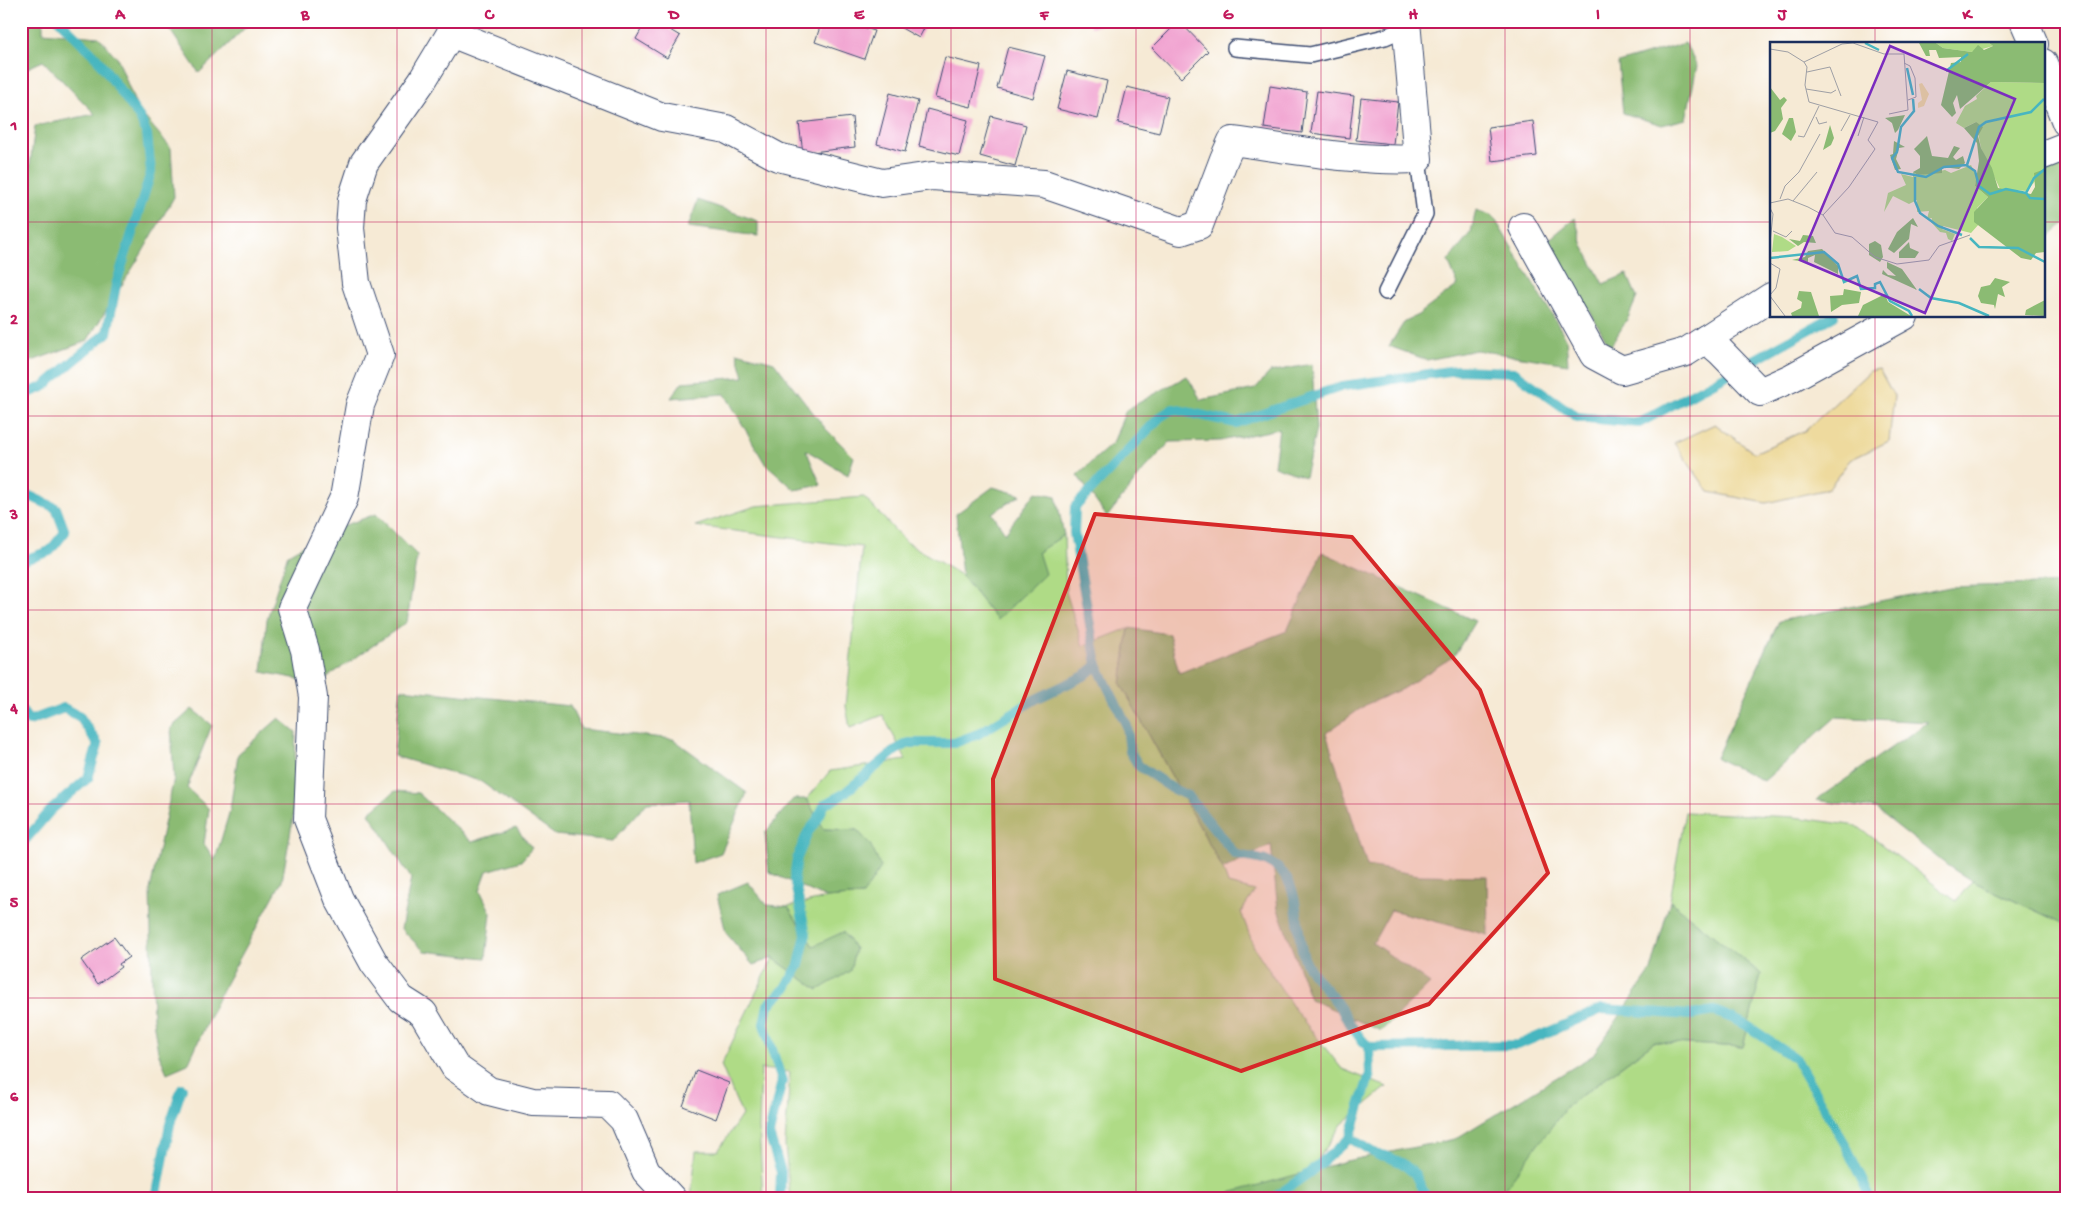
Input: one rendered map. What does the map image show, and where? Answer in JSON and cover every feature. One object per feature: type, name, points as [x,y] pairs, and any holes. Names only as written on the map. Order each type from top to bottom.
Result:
[{"type":"street","points":[[2024,21],[2033,42]]},
{"type":"street","points":[[672,1199],[646,1171],[624,1120],[608,1104],[533,1102],[489,1091],[455,1067],[422,1014],[401,999],[374,963],[340,899],[308,819],[313,698],[305,650],[292,608],[344,498],[360,404],[380,355],[356,283],[350,228],[352,200],[364,163],[422,81],[452,27],[662,117],[726,129],[778,157],[882,183],[932,176],[1044,184],[1181,231],[1199,225],[1232,141],[1298,152],[1384,161],[1418,159],[1406,24]]},
{"type":"street","points":[[2044,67],[2066,122]]},
{"type":"street","points":[[2044,155],[2066,146]]},
{"type":"street","points":[[1523,227],[1594,355],[1622,370],[1686,352],[1770,298]]},
{"type":"street","points":[[1706,339],[1720,350],[1760,392],[1791,378],[1900,318]]},
{"type":"lane","points":[[1235,48],[1310,55],[1385,37],[1406,24]]},
{"type":"lane","points":[[1386,292],[1425,214],[1418,159]]},
{"type":"highlighted area","points":[[1095,514],[1352,537],[1480,690],[1548,873],[1429,1004],[1241,1071],[995,979],[993,779]]},
{"type":"green space","points":[[21,21],[43,21],[43,32],[99,37],[118,59],[137,108],[171,148],[174,197],[142,253],[87,341],[21,365],[21,233],[35,126],[95,114],[43,61],[21,71]]},
{"type":"green space","points":[[164,21],[239,21],[247,26],[199,73]]},
{"type":"green space","points":[[1685,43],[1697,66],[1686,119],[1662,125],[1623,113],[1618,63]]},
{"type":"green space","points":[[2044,141],[2066,168],[2066,222],[2044,241]]},
{"type":"green space","points":[[698,200],[758,221],[758,236],[688,227]]},
{"type":"green space","points":[[1476,210],[1493,216],[1566,338],[1568,364],[1476,350],[1427,360],[1389,346],[1405,321],[1418,315],[1458,285],[1448,261],[1471,232]]},
{"type":"green space","points":[[1575,218],[1583,246],[1603,284],[1627,274],[1637,297],[1628,318],[1610,347],[1583,299],[1546,242]]},
{"type":"green space","points":[[737,352],[774,362],[825,428],[854,457],[848,475],[806,450],[821,485],[795,490],[764,462],[725,394],[671,398],[682,382],[744,377]]},
{"type":"green space","points":[[1312,364],[1316,429],[1305,477],[1274,466],[1279,429],[1220,441],[1170,442],[1143,471],[1107,517],[1077,475],[1113,443],[1126,410],[1187,376],[1201,400],[1255,389],[1270,372]]},
{"type":"green space","points":[[993,487],[1021,495],[992,513],[1005,533],[1036,492],[1056,496],[1064,535],[1038,552],[1045,574],[997,620],[962,576],[956,514]]},
{"type":"green space","points":[[864,497],[905,541],[962,576],[997,620],[1037,552],[1064,535],[1066,592],[1083,646],[1129,628],[1121,684],[1223,869],[1228,884],[1255,891],[1241,912],[1254,947],[1295,1010],[1342,1069],[1387,1087],[1342,1124],[1309,1173],[1226,1194],[1224,1199],[790,1199],[785,1145],[790,1072],[761,1069],[759,1128],[763,1198],[691,1198],[696,1151],[718,1151],[742,1115],[721,1065],[773,958],[818,990],[813,946],[788,907],[826,898],[863,895],[857,830],[823,829],[807,799],[830,771],[906,760],[883,715],[850,728],[846,706],[862,547],[695,526],[756,506]]},
{"type":"green space","points":[[376,514],[417,555],[407,622],[319,683],[262,672],[267,619],[288,554],[326,532]]},
{"type":"green space","points":[[1322,552],[1475,621],[1454,656],[1402,689],[1367,704],[1326,733],[1367,866],[1419,875],[1487,876],[1488,935],[1391,910],[1373,943],[1430,984],[1381,1031],[1310,999],[1278,909],[1271,845],[1223,869],[1121,684],[1129,628],[1169,634],[1179,673],[1287,631]]},
{"type":"green space","points":[[2066,583],[2066,925],[1972,881],[1948,866],[1876,809],[1816,800],[1928,722],[1836,717],[1764,781],[1716,758],[1779,621],[1950,587]]},
{"type":"green space","points":[[401,689],[570,706],[581,729],[673,739],[747,793],[721,853],[693,863],[689,800],[647,803],[613,841],[555,835],[480,781],[394,756]]},
{"type":"green space","points":[[192,709],[212,725],[187,788],[209,809],[204,844],[215,860],[230,810],[238,754],[279,718],[296,732],[293,818],[282,881],[220,994],[188,1064],[167,1073],[158,1052],[153,1019],[150,890],[174,778],[171,728]]},
{"type":"green space","points":[[395,791],[418,793],[472,842],[516,828],[532,848],[521,861],[487,871],[480,890],[491,913],[486,958],[424,951],[401,929],[411,878],[369,813]]},
{"type":"green space","points":[[793,799],[807,799],[823,829],[857,830],[870,844],[881,867],[863,895],[826,898],[769,872],[765,833]]},
{"type":"green space","points":[[1685,812],[1794,817],[1857,826],[1956,901],[1972,881],[2066,925],[2066,1199],[1493,1199],[1567,1106],[1654,1042],[1743,1047],[1761,974],[1670,901]]},
{"type":"green space","points":[[748,882],[767,905],[788,907],[813,946],[843,932],[855,949],[850,971],[818,990],[773,958],[753,965],[726,933],[717,895]]},
{"type":"green space","points":[[1670,901],[1761,974],[1743,1047],[1654,1042],[1567,1106],[1497,1199],[1224,1199],[1226,1194],[1346,1161],[1455,1139],[1592,1056],[1651,971]]},
{"type":"sand","points":[[1879,369],[1894,396],[1889,441],[1850,460],[1828,489],[1766,503],[1709,492],[1674,443],[1715,424],[1754,453],[1806,430],[1870,371]]},
{"type":"building","points":[[646,21],[655,21],[680,36],[667,58],[636,39]]},
{"type":"building","points":[[822,21],[847,21],[874,31],[864,59],[815,42]]},
{"type":"building","points":[[889,21],[928,21],[919,38]]},
{"type":"building","points":[[1090,21],[1114,21],[1114,22],[1091,27]]},
{"type":"building","points":[[1179,21],[1208,51],[1181,78],[1152,48]]},
{"type":"building","points":[[1008,47],[1045,56],[1033,98],[997,88]]},
{"type":"building","points":[[945,57],[981,66],[971,107],[935,98]]},
{"type":"building","points":[[1067,71],[1107,81],[1098,119],[1057,109]]},
{"type":"building","points":[[1270,86],[1307,92],[1302,133],[1264,128]]},
{"type":"building","points":[[1127,87],[1168,97],[1159,133],[1118,123]]},
{"type":"building","points":[[1317,91],[1354,96],[1349,138],[1311,133]]},
{"type":"building","points":[[890,93],[918,101],[905,152],[877,144]]},
{"type":"building","points":[[1361,98],[1398,102],[1393,144],[1356,140]]},
{"type":"building","points":[[927,109],[968,120],[959,156],[919,146]]},
{"type":"building","points":[[991,116],[1026,125],[1015,166],[980,156]]},
{"type":"building","points":[[852,117],[855,147],[803,153],[799,123]]},
{"type":"building","points":[[1533,121],[1537,156],[1492,161],[1488,127]]},
{"type":"building","points":[[114,937],[129,957],[119,964],[121,967],[98,984],[81,960]]},
{"type":"building","points":[[696,1070],[729,1083],[716,1119],[683,1106]]},
{"type":"waterway","points":[[21,396],[43,387],[107,333],[116,285],[151,172],[147,134],[140,118],[96,57],[60,21]]},
{"type":"waterway","points":[[1272,1199],[1309,1173],[1350,1138],[1370,1074],[1369,1047],[1358,1035],[1338,1004],[1313,974],[1304,958],[1297,911],[1291,887],[1286,877],[1273,864],[1235,854],[1188,796],[1173,789],[1139,766],[1130,752],[1127,726],[1097,665],[1074,533],[1075,507],[1160,417],[1173,409],[1236,423],[1343,386],[1457,370],[1514,372],[1577,417],[1639,423],[1830,318]]},
{"type":"waterway","points":[[21,492],[56,508],[65,532],[50,551],[21,561]]},
{"type":"waterway","points":[[780,1199],[781,1172],[769,1134],[782,1081],[764,1024],[768,1005],[786,988],[799,965],[806,934],[794,879],[797,858],[808,832],[816,822],[825,804],[842,795],[896,750],[909,743],[954,743],[978,734],[1036,699],[1084,676],[1097,665]]},
{"type":"waterway","points":[[21,710],[29,721],[64,708],[80,717],[98,744],[88,778],[51,810],[21,845]]},
{"type":"waterway","points":[[1369,1047],[1518,1045],[1602,1009],[1692,1015],[1714,1011],[1749,1027],[1796,1059],[1845,1144],[1871,1199]]},
{"type":"waterway","points":[[156,1199],[170,1124],[182,1088]]},
{"type":"waterway","points":[[1350,1138],[1378,1155],[1386,1156],[1402,1163],[1415,1174],[1427,1199]]}]
